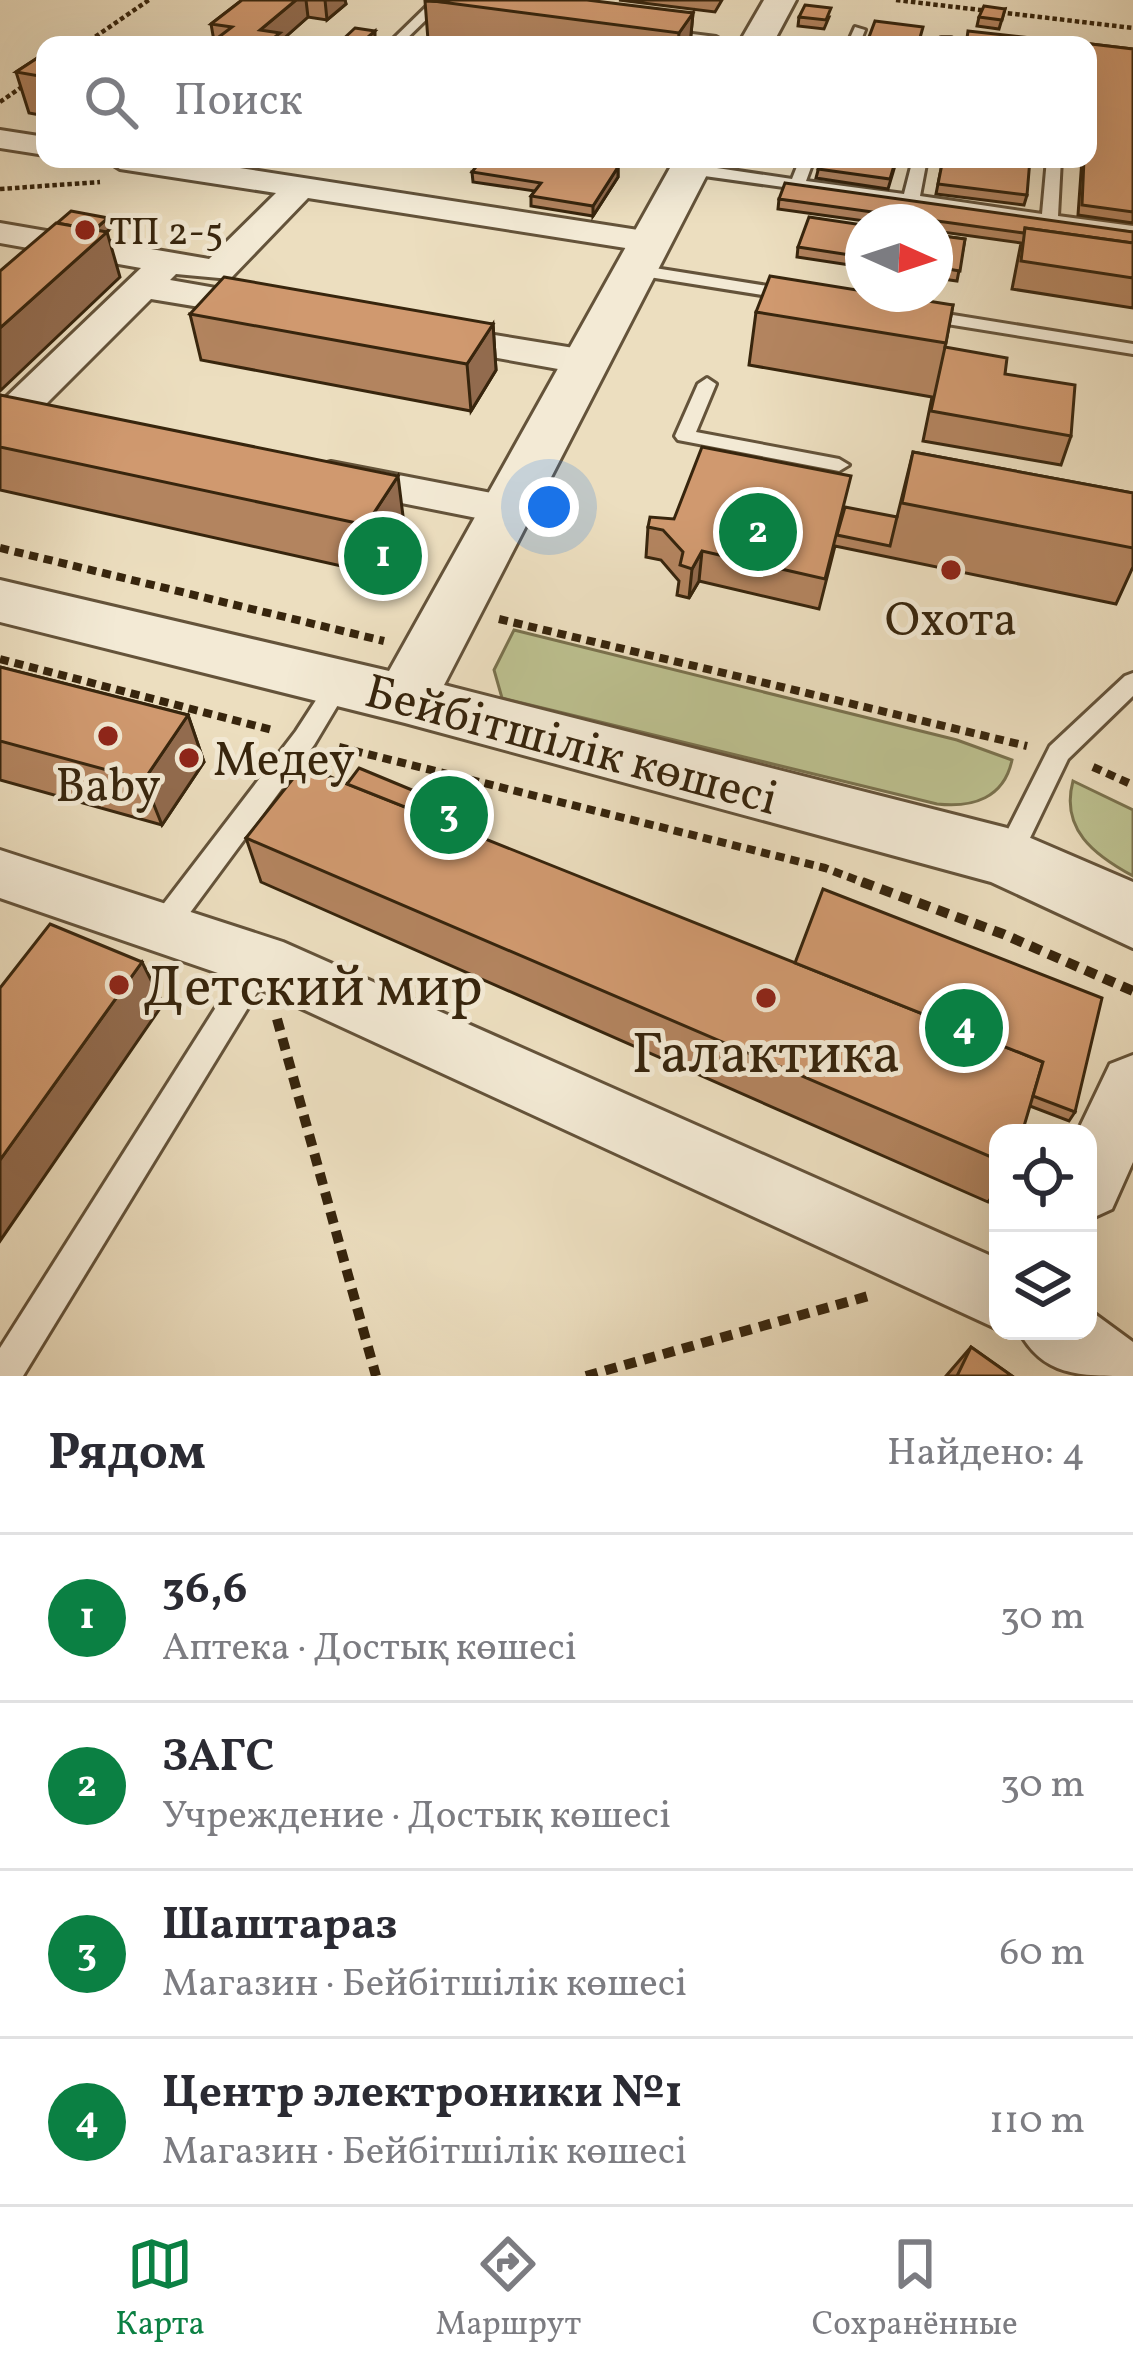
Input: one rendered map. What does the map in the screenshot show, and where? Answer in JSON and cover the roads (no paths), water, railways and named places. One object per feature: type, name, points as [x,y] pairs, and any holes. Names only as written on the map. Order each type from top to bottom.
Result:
[{"type":"street","points":[[760,36],[780,0]]},
{"type":"street","points":[[584,29],[642,36]]},
{"type":"street","points":[[174,168],[644,256]]},
{"type":"street","points":[[401,671],[454,608],[691,168]]},
{"type":"street","points":[[6,420],[155,274],[217,271],[299,189]]},
{"type":"street","points":[[0,233],[301,314]]},
{"type":"street","points":[[392,329],[586,362]]},
{"type":"street","points":[[6,420],[58,423]]},
{"type":"street","points":[[289,468],[507,510]]},
{"type":"street","name":"Бейбітшілік көшесі","points":[[0,601],[339,683],[401,671],[1007,857],[1133,916]]},
{"type":"street","points":[[0,874],[165,924],[261,961],[973,1285]]},
{"type":"street","points":[[1097,1165],[1133,1086]]},
{"type":"street","points":[[1068,1340],[1116,1376]]},
{"type":"lane","points":[[404,36],[440,8]]},
{"type":"lane","points":[[857,36],[859,30]]},
{"type":"lane","points":[[714,168],[1133,231]]},
{"type":"lane","points":[[797,184],[803,168]]},
{"type":"lane","points":[[911,200],[918,168]]},
{"type":"lane","points":[[1050,219],[1053,168]]},
{"type":"lane","points":[[644,256],[825,300]]},
{"type":"lane","points":[[902,312],[1133,349]]},
{"type":"lane","points":[[707,384],[685,436],[839,465]]},
{"type":"lane","points":[[1007,857],[1059,753],[1133,682]]},
{"type":"lane","points":[[165,924],[305,739],[339,683]]},
{"type":"lane","points":[[3,1376],[261,961]]},
{"type":"place","name":"ТП 2-5","points":[[85,230]]},
{"type":"place","name":"ЗАГС","points":[[758,532]]},
{"type":"place","name":"36,6","points":[[383,556]]},
{"type":"place","name":"Охота","points":[[951,570]]},
{"type":"place","name":"Baby","points":[[108,736]]},
{"type":"place","name":"Медеу","points":[[189,758]]},
{"type":"place","name":"Шаштараз","points":[[449,815]]},
{"type":"place","name":"Детский мир","points":[[119,985]]},
{"type":"place","name":"Галактика","points":[[766,998]]},
{"type":"place","name":"Центр электроники №1","points":[[964,1028]]}]
